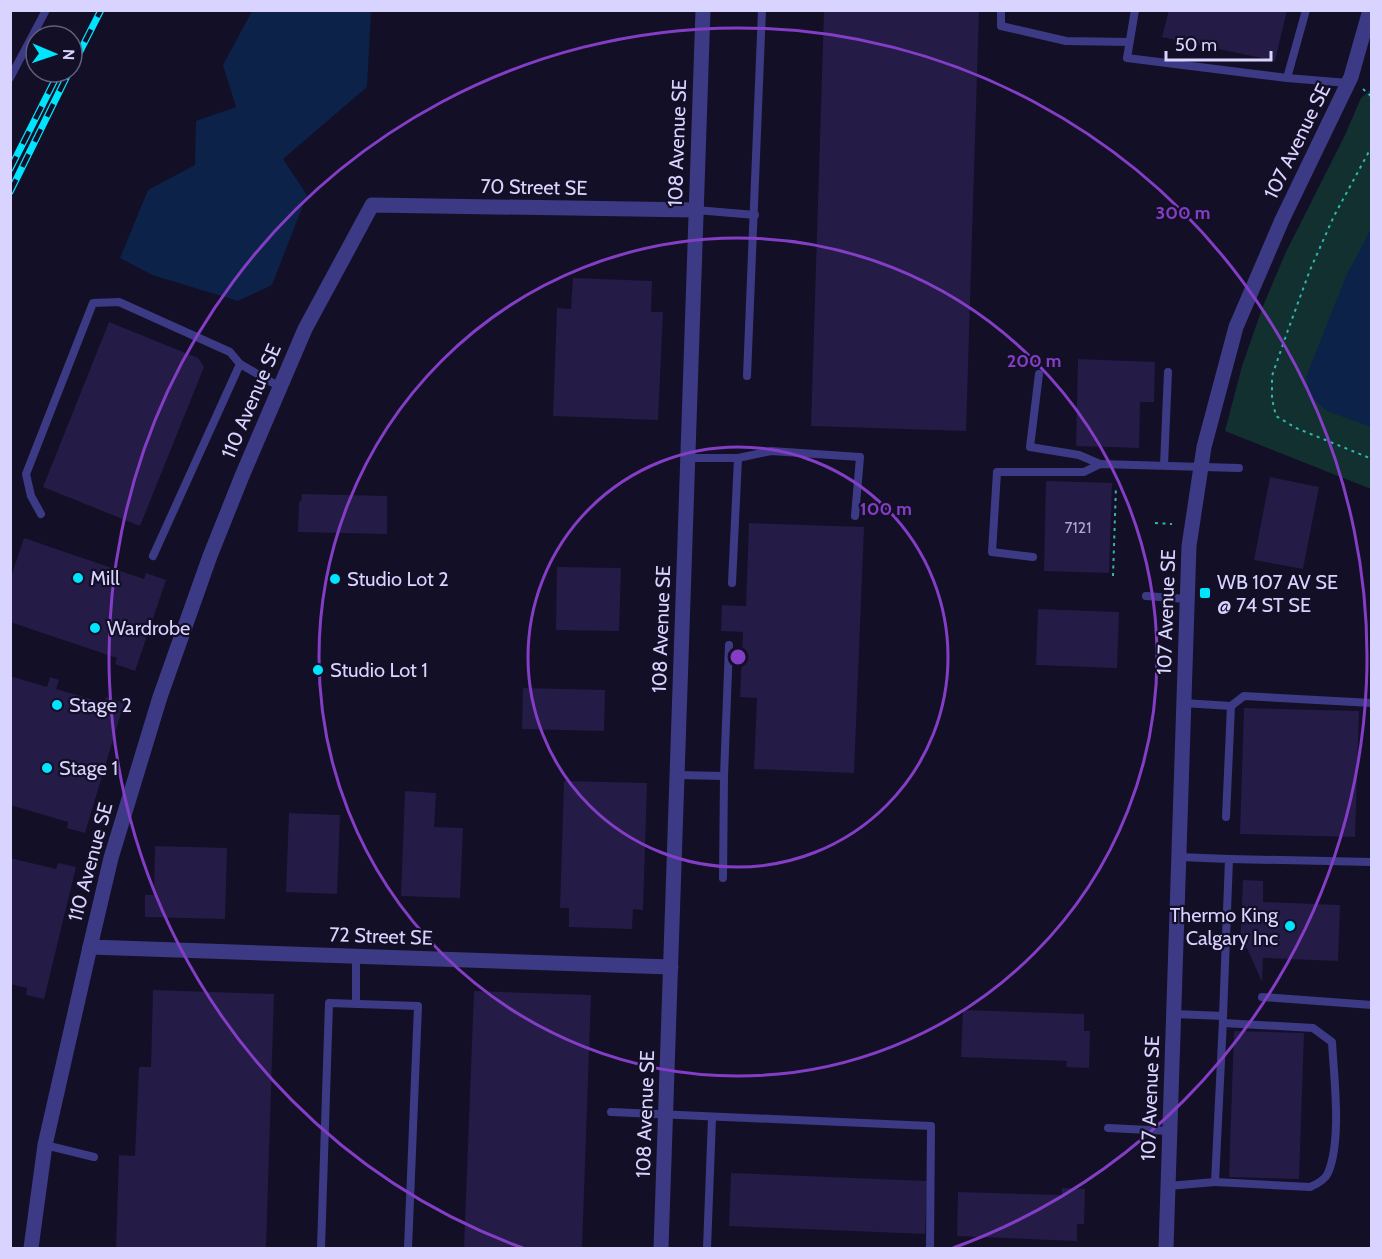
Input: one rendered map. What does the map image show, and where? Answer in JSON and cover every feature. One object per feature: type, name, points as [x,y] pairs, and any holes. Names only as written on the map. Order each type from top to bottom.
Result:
[{"type":"street","name":"108 Avenue SE","points":[[661,1248],[703,10]]},
{"type":"street","name":"107 Avenue SE","points":[[1166,1248],[1189,546],[1203,447],[1236,327],[1282,220],[1367,41],[1370,10]]},
{"type":"street","name":"70 Street SE","points":[[372,206],[696,210]]},
{"type":"street","name":"110 Avenue SE","points":[[31,1248],[45,1145],[90,947],[124,813],[176,648],[242,476],[305,329],[372,206]]},
{"type":"street","name":"72 Street SE","points":[[90,947],[671,967]]},
{"type":"lane","points":[[10,78],[46,10]]},
{"type":"lane","points":[[747,376],[762,10]]},
{"type":"lane","points":[[1001,10],[1000,26],[1066,41],[1130,42]]},
{"type":"lane","points":[[1135,10],[1127,58],[1287,78],[1348,83]]},
{"type":"lane","points":[[1287,78],[1306,10]]},
{"type":"lane","points":[[696,210],[755,214]]},
{"type":"lane","points":[[41,514],[31,496],[26,474],[93,303],[119,302],[230,352],[240,364],[280,387]]},
{"type":"lane","points":[[153,556],[240,364]]},
{"type":"lane","points":[[1164,465],[1168,372]]},
{"type":"lane","points":[[1039,374],[1030,447],[1079,455],[1100,464],[1239,468]]},
{"type":"lane","points":[[688,458],[738,458],[771,452],[860,457],[855,516]]},
{"type":"lane","points":[[732,583],[738,458]]},
{"type":"lane","points":[[1033,557],[992,552],[997,472],[1084,472],[1100,464]]},
{"type":"lane","points":[[1146,596],[1187,599]]},
{"type":"lane","points":[[723,878],[729,645]]},
{"type":"lane","points":[[1184,703],[1231,706],[1244,696],[1371,703]]},
{"type":"lane","points":[[1226,817],[1231,706]]},
{"type":"lane","points":[[677,774],[724,776]]},
{"type":"lane","points":[[1179,857],[1371,862]]},
{"type":"lane","points":[[1215,1182],[1229,859]]},
{"type":"lane","points":[[356,956],[356,1004]]},
{"type":"lane","points":[[1262,997],[1371,1005]]},
{"type":"lane","points":[[321,1248],[329,1003],[418,1006],[408,1248]]},
{"type":"lane","points":[[1168,1186],[1215,1182],[1310,1187],[1327,1175],[1334,1152],[1335,1101],[1332,1042],[1313,1028],[1174,1014]]},
{"type":"lane","points":[[611,1112],[931,1126],[930,1248]]},
{"type":"lane","points":[[707,1248],[712,1118]]},
{"type":"lane","points":[[1108,1128],[1170,1131]]},
{"type":"lane","points":[[45,1145],[94,1157]]},
{"type":"path","points":[[1371,146],[1334,216],[1310,270],[1272,376],[1272,399],[1276,416],[1296,428],[1371,459]]},
{"type":"path","points":[[1113,576],[1116,486]]},
{"type":"path","points":[[1155,523],[1172,524]]},
{"type":"green space","points":[[1371,89],[1371,489],[1225,431],[1242,366],[1263,306],[1285,254],[1345,135],[1361,98]]},
{"type":"water","points":[[252,11],[371,11],[367,87],[283,159],[307,195],[272,285],[238,301],[152,275],[120,258],[148,190],[195,165],[196,121],[236,107],[223,65]]},
{"type":"water","points":[[1371,229],[1371,427],[1327,411],[1310,397],[1306,377],[1346,276]]},
{"type":"building","points":[[824,10],[979,10],[966,431],[811,426]]},
{"type":"building","points":[[1169,10],[1287,10],[1275,61],[1162,37]]},
{"type":"building","points":[[573,278],[652,281],[651,312],[663,312],[658,420],[553,416],[557,308],[571,309]]},
{"type":"building","points":[[109,322],[198,358],[204,367],[140,526],[43,487]]},
{"type":"building","points":[[1078,359],[1155,362],[1154,402],[1140,402],[1139,448],[1076,446]]},
{"type":"building","points":[[1270,477],[1319,487],[1303,569],[1254,560]]},
{"type":"building","points":[[1046,481],[1112,483],[1109,573],[1044,571]]},
{"type":"building","points":[[302,494],[387,496],[387,534],[298,532],[299,502]]},
{"type":"building","points":[[749,523],[864,527],[854,773],[754,769],[757,698],[740,697],[743,632],[721,631],[722,605],[746,606]]},
{"type":"building","points":[[24,538],[144,579],[146,573],[166,580],[135,671],[115,664],[117,658],[10,622],[10,580]]},
{"type":"building","points":[[557,567],[621,568],[619,631],[556,630]]},
{"type":"building","points":[[1038,609],[1119,612],[1117,668],[1036,665]]},
{"type":"building","points":[[10,676],[47,687],[50,677],[59,680],[56,689],[104,703],[106,697],[124,703],[85,833],[67,828],[68,822],[10,805]]},
{"type":"building","points":[[523,688],[605,690],[604,731],[522,729]]},
{"type":"building","points":[[1244,708],[1359,711],[1355,837],[1240,834]]},
{"type":"building","points":[[564,781],[647,783],[643,910],[633,909],[632,929],[569,927],[569,908],[560,908]]},
{"type":"building","points":[[405,791],[436,793],[434,827],[463,828],[460,898],[401,896]]},
{"type":"building","points":[[289,813],[340,815],[337,894],[286,892]]},
{"type":"building","points":[[155,846],[227,848],[225,919],[145,917],[145,895],[154,895]]},
{"type":"building","points":[[10,858],[56,869],[58,863],[76,867],[44,999],[26,995],[27,988],[10,984]]},
{"type":"building","name":"Thermo King Calgary Inc","points":[[1243,880],[1263,881],[1263,902],[1340,905],[1338,961],[1263,958],[1262,982],[1247,948],[1240,948]]},
{"type":"building","points":[[153,990],[274,994],[266,1248],[116,1248],[119,1155],[135,1156],[139,1067],[151,1067]]},
{"type":"building","points":[[474,991],[591,995],[582,1248],[464,1248]]},
{"type":"building","points":[[963,1010],[1084,1014],[1084,1031],[1090,1031],[1089,1068],[1066,1067],[1067,1061],[961,1057]]},
{"type":"building","points":[[1234,1031],[1304,1033],[1299,1179],[1229,1177]]},
{"type":"building","points":[[731,1173],[927,1181],[925,1234],[729,1226]]},
{"type":"building","points":[[1062,1188],[1085,1189],[1084,1224],[1077,1224],[1077,1241],[957,1236],[958,1192],[1062,1195]]},
{"type":"railway","points":[[84,43],[101,10]]},
{"type":"railway","points":[[10,169],[53,84]]},
{"type":"railway","points":[[10,192],[63,84]]},
{"type":"place","name":"Mill","points":[[78,578]]},
{"type":"place","name":"Studio Lot 2","points":[[335,579]]},
{"type":"place","name":"WB 107 AV SE @ 74 ST SE","points":[[1205,593]]},
{"type":"place","name":"Wardrobe","points":[[95,628]]},
{"type":"place","name":"Studio Lot 1","points":[[318,670]]},
{"type":"place","name":"Stage 2","points":[[57,705]]},
{"type":"place","name":"Stage 1","points":[[47,768]]},
{"type":"place","name":"Thermo King Calgary Inc","points":[[1290,926]]}]
